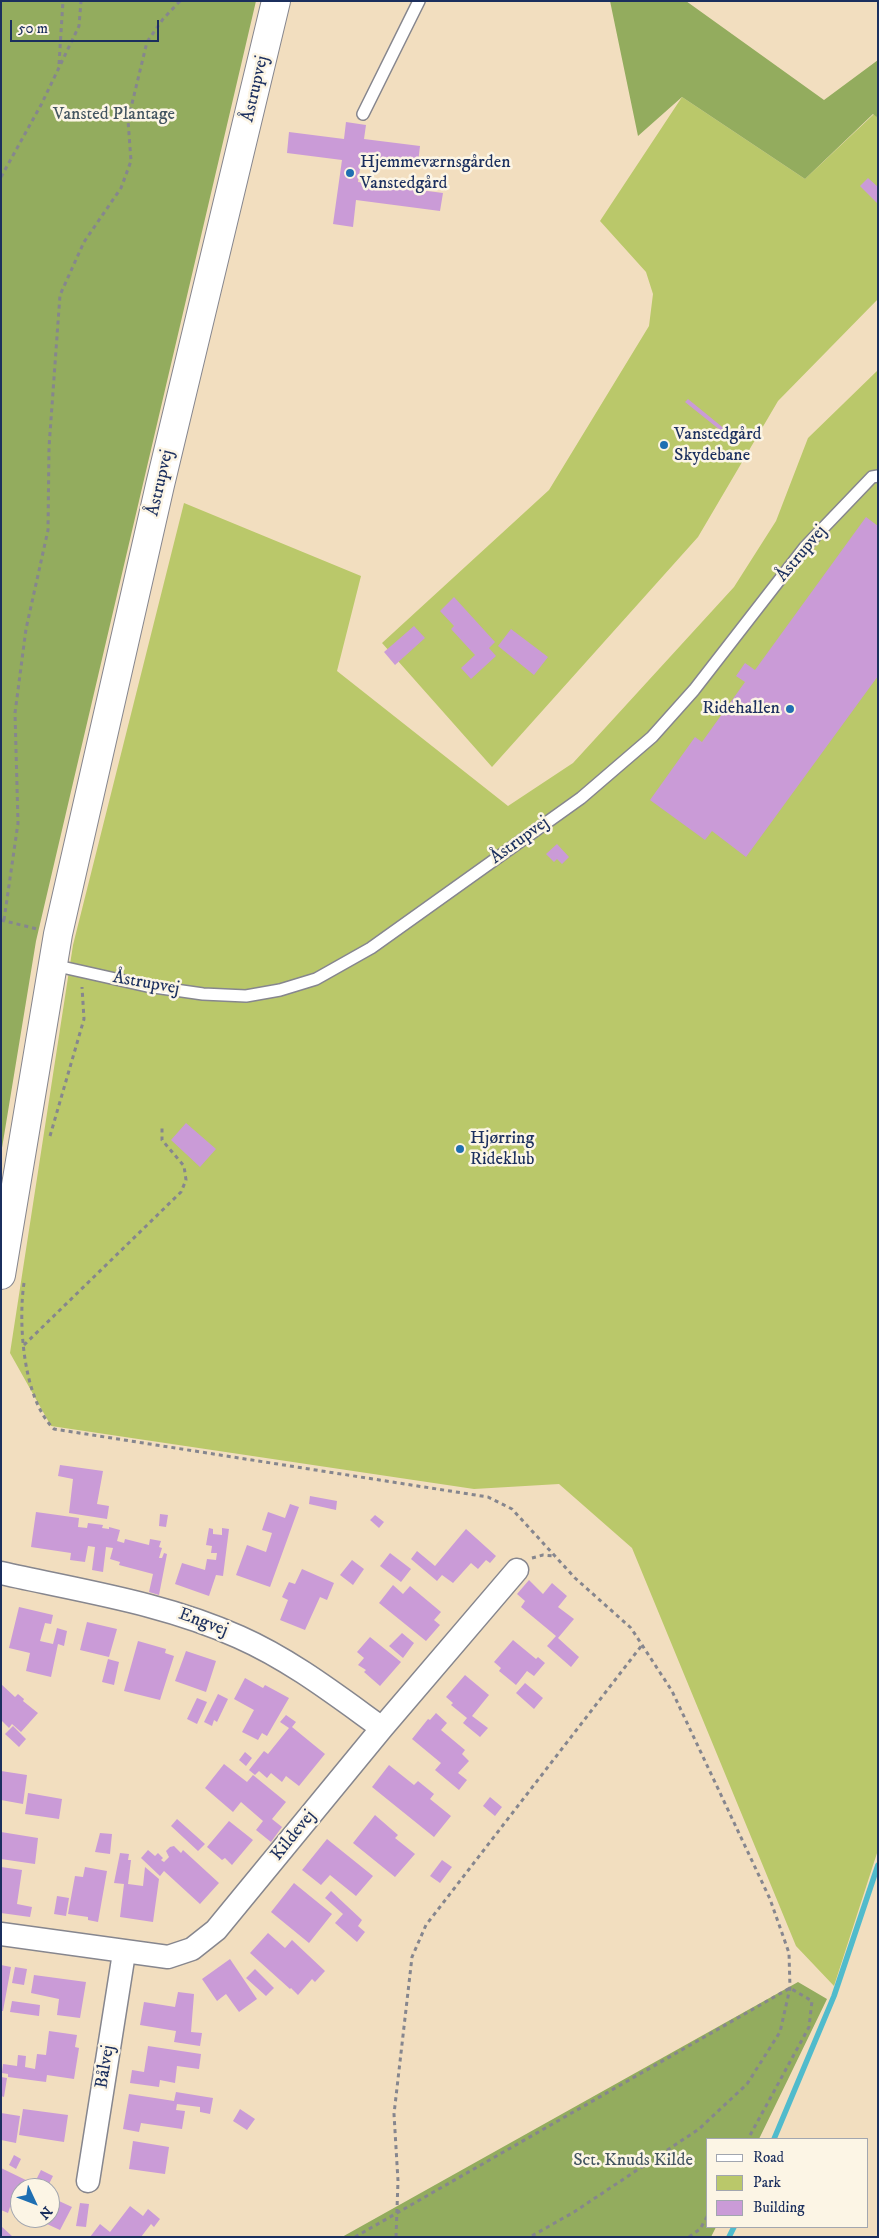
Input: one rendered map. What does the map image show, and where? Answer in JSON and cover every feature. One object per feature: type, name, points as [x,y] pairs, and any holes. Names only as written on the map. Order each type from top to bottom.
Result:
[{"type":"street","name":"Åstrupvej","points":[[13,1277],[58,934],[160,485],[276,1]]},
{"type":"street","name":"Kildevej","points":[[1,1934],[124,1953],[168,1957],[192,1949],[216,1930],[382,1728],[517,1570]]},
{"type":"street","name":"Engvej","points":[[1,1573],[163,1609],[238,1637],[299,1668],[382,1728]]},
{"type":"street","name":"Bålvej","points":[[88,2181],[124,1953]]},
{"type":"lane","points":[[364,114],[419,1]]},
{"type":"lane","name":"Åstrupvej","points":[[53,965],[175,990],[203,994],[246,996],[280,990],[316,979],[371,948],[581,798],[652,737],[694,690],[805,547],[872,477],[878,476]]},
{"type":"path","points":[[59,67],[63,1]]},
{"type":"path","points":[[1,177],[41,105],[79,26],[81,1]]},
{"type":"path","points":[[58,934],[3,920],[18,823],[16,713],[26,629],[48,530],[49,447],[60,296],[84,242],[121,188],[131,161],[128,120],[147,42],[163,19],[180,1]]},
{"type":"path","points":[[48,1143],[84,1019],[82,972]]},
{"type":"path","points":[[24,1346],[181,1192],[186,1180],[184,1166],[162,1140],[162,1127]]},
{"type":"path","points":[[13,1277],[28,1378],[45,1420],[54,1429],[488,1497],[512,1509],[575,1578],[631,1628],[672,1691],[770,1899],[789,1953],[790,1988],[780,2032],[747,2084],[698,2129],[574,2212],[530,2237]]},
{"type":"path","points":[[396,2237],[398,2181],[394,2114],[412,1957],[426,1925],[642,1645]]},
{"type":"path","points":[[749,2138],[809,2027],[812,2001],[790,1988]]},
{"type":"path","points":[[355,2237],[790,1988]]},
{"type":"path","points":[[689,2237],[700,2228],[706,2218]]},
{"type":"green space","name":"Vansted Plantage","points":[[1,1],[256,1],[36,941],[1,1154]]},
{"type":"green space","points":[[610,1],[686,1],[824,100],[878,60],[878,118],[873,114],[805,179],[682,97],[638,136]]},
{"type":"green space","name":"Vanstedgård Skydebane","points":[[682,97],[805,179],[874,114],[878,118],[878,299],[778,401],[698,537],[492,767],[382,643],[549,490],[649,326],[653,294],[646,272],[600,221]]},
{"type":"green space","name":"Hjørring Rideklub","points":[[878,370],[878,1850],[834,1986],[796,1946],[632,1548],[559,1484],[474,1489],[51,1426],[10,1353],[73,945],[184,503],[361,576],[337,671],[508,806],[573,763],[734,587],[776,521],[808,438]]},
{"type":"green space","name":"Sct. Knuds Kilde","points":[[798,1982],[827,1999],[759,2138],[706,2138],[706,2228],[716,2228],[711,2237],[342,2237]]},
{"type":"building","name":"Hjemmeværnsgården Vanstedgård","points":[[346,122],[366,125],[364,139],[420,146],[418,163],[362,156],[358,182],[443,193],[440,211],[356,200],[353,227],[333,224],[342,160],[287,153],[289,132],[344,139]]},
{"type":"building","points":[[868,178],[878,187],[878,204],[860,186]]},
{"type":"building","points":[[688,399],[732,435],[730,438],[685,402]]},
{"type":"building","name":"Ridehallen","points":[[866,517],[878,526],[878,676],[746,857],[712,831],[705,840],[650,800],[695,737],[702,742],[745,682],[736,676],[745,663],[755,670]]},
{"type":"building","points":[[454,597],[495,642],[489,648],[496,656],[471,679],[461,668],[475,655],[451,629],[454,626],[440,611]]},
{"type":"building","points":[[414,626],[425,638],[395,665],[384,652]]},
{"type":"building","points":[[511,629],[548,657],[534,675],[498,646]]},
{"type":"building","points":[[557,844],[569,857],[562,864],[557,859],[554,862],[546,854]]},
{"type":"building","points":[[186,1123],[216,1149],[200,1167],[171,1140]]},
{"type":"building","points":[[60,1465],[103,1471],[97,1504],[109,1506],[107,1519],[69,1513],[73,1479],[58,1476]]},
{"type":"building","points":[[310,1496],[337,1501],[336,1510],[309,1504]]},
{"type":"building","points":[[290,1504],[299,1507],[270,1587],[236,1575],[247,1545],[266,1552],[272,1533],[262,1530],[268,1512],[285,1518]]},
{"type":"building","points":[[36,1512],[79,1518],[78,1527],[87,1528],[88,1523],[103,1525],[102,1528],[109,1529],[109,1527],[120,1530],[117,1541],[124,1543],[125,1539],[149,1545],[150,1539],[161,1541],[159,1547],[162,1548],[159,1558],[162,1558],[164,1553],[167,1554],[159,1595],[149,1592],[153,1574],[119,1565],[120,1562],[110,1559],[113,1548],[106,1547],[103,1572],[92,1570],[95,1547],[88,1546],[85,1562],[70,1560],[71,1553],[31,1547]]},
{"type":"building","points":[[160,1514],[168,1515],[166,1527],[159,1526]]},
{"type":"building","points":[[375,1515],[384,1522],[379,1528],[370,1520]]},
{"type":"building","points":[[209,1528],[213,1529],[213,1534],[222,1535],[222,1528],[229,1529],[223,1576],[216,1575],[209,1596],[175,1584],[182,1563],[205,1570],[207,1559],[216,1560],[217,1553],[211,1553],[212,1546],[206,1545]]},
{"type":"building","points":[[466,1529],[496,1556],[490,1563],[486,1560],[478,1569],[471,1563],[453,1583],[442,1575],[437,1581],[411,1559],[417,1551],[435,1566]]},
{"type":"building","points":[[390,1553],[411,1569],[401,1582],[380,1566]]},
{"type":"building","points":[[352,1560],[364,1569],[353,1585],[340,1575]]},
{"type":"building","points":[[302,1569],[334,1583],[327,1600],[320,1597],[305,1630],[280,1620],[288,1600],[282,1597],[289,1582],[295,1584]]},
{"type":"building","points":[[529,1580],[543,1594],[552,1583],[567,1596],[558,1607],[574,1619],[558,1638],[579,1657],[571,1667],[547,1646],[556,1636],[521,1607],[525,1601],[517,1594]]},
{"type":"building","points":[[393,1585],[403,1594],[410,1586],[441,1612],[434,1620],[440,1625],[426,1641],[379,1603]]},
{"type":"building","points":[[19,1607],[53,1615],[51,1624],[45,1623],[40,1641],[53,1644],[57,1628],[67,1631],[64,1646],[58,1644],[51,1677],[26,1671],[30,1653],[9,1648]]},
{"type":"building","points":[[87,1622],[117,1629],[109,1657],[80,1650]]},
{"type":"building","points":[[402,1633],[414,1643],[403,1658],[389,1646]]},
{"type":"building","points":[[370,1637],[401,1662],[380,1686],[364,1672],[366,1670],[358,1665],[364,1658],[357,1652]]},
{"type":"building","points":[[513,1640],[536,1659],[538,1657],[545,1663],[534,1676],[527,1671],[516,1685],[499,1671],[501,1668],[494,1662]]},
{"type":"building","points":[[138,1641],[166,1649],[165,1653],[174,1656],[160,1700],[124,1691]]},
{"type":"building","points":[[186,1651],[216,1661],[206,1692],[175,1681]]},
{"type":"building","points":[[108,1659],[119,1662],[114,1685],[102,1682]]},
{"type":"building","points":[[465,1675],[489,1695],[472,1716],[488,1728],[480,1737],[463,1723],[467,1718],[451,1705],[453,1703],[446,1697]]},
{"type":"building","points":[[245,1678],[263,1688],[265,1685],[289,1698],[267,1736],[262,1733],[258,1740],[242,1732],[254,1710],[234,1699]]},
{"type":"building","points":[[525,1683],[543,1698],[534,1709],[516,1693]]},
{"type":"building","points":[[1,1684],[15,1697],[18,1694],[24,1699],[23,1701],[38,1713],[21,1732],[12,1724],[9,1728],[1,1720]]},
{"type":"building","points":[[218,1694],[228,1699],[217,1722],[214,1720],[212,1726],[204,1722]]},
{"type":"building","points":[[197,1698],[207,1702],[197,1724],[187,1719]]},
{"type":"building","points":[[436,1713],[447,1723],[441,1730],[465,1750],[462,1754],[469,1761],[458,1773],[467,1780],[459,1790],[435,1770],[441,1763],[412,1739],[428,1719],[430,1720]]},
{"type":"building","points":[[286,1715],[296,1722],[292,1727],[325,1754],[299,1786],[286,1776],[282,1782],[271,1773],[267,1778],[259,1771],[255,1775],[249,1770],[264,1751],[268,1754],[289,1728],[280,1722]]},
{"type":"building","points":[[13,1726],[26,1739],[19,1747],[5,1734]]},
{"type":"building","points":[[245,1752],[252,1758],[246,1766],[239,1760]]},
{"type":"building","points":[[224,1764],[247,1782],[253,1775],[286,1802],[272,1819],[282,1827],[271,1842],[256,1830],[263,1821],[241,1802],[233,1812],[205,1788]]},
{"type":"building","points":[[389,1765],[414,1785],[418,1781],[434,1794],[430,1799],[451,1816],[434,1837],[372,1787]]},
{"type":"building","points":[[1,1771],[27,1775],[23,1804],[1,1800]]},
{"type":"building","points":[[28,1793],[62,1799],[59,1819],[25,1814]]},
{"type":"building","points":[[490,1797],[502,1807],[495,1816],[483,1806]]},
{"type":"building","points":[[375,1815],[398,1835],[395,1838],[415,1854],[395,1877],[353,1843]]},
{"type":"building","points":[[177,1819],[205,1844],[198,1851],[171,1826]]},
{"type":"building","points":[[229,1821],[253,1840],[232,1865],[225,1858],[222,1860],[207,1847]]},
{"type":"building","points":[[1,1832],[38,1838],[35,1864],[1,1859]]},
{"type":"building","points":[[100,1833],[112,1834],[110,1854],[95,1852]]},
{"type":"building","points":[[327,1839],[373,1876],[356,1896],[330,1875],[321,1885],[302,1870]]},
{"type":"building","points":[[174,1846],[181,1853],[183,1850],[219,1883],[200,1904],[164,1871],[160,1876],[141,1858],[148,1850],[155,1856],[158,1853],[164,1862],[169,1857],[166,1851]]},
{"type":"building","points":[[120,1853],[129,1854],[128,1860],[131,1860],[128,1884],[143,1886],[145,1867],[159,1879],[153,1922],[120,1917],[124,1884],[114,1883]]},
{"type":"building","points":[[442,1860],[452,1867],[440,1883],[430,1876]]},
{"type":"building","points":[[1,1867],[22,1870],[17,1904],[32,1907],[30,1917],[1,1913]]},
{"type":"building","points":[[85,1867],[107,1871],[98,1922],[88,1920],[88,1917],[68,1914],[75,1876],[83,1877]]},
{"type":"building","points":[[294,1883],[332,1914],[309,1943],[271,1912]]},
{"type":"building","points":[[331,1891],[362,1920],[358,1926],[365,1932],[357,1942],[335,1923],[343,1914],[325,1898]]},
{"type":"building","points":[[57,1896],[69,1898],[66,1916],[54,1914]]},
{"type":"building","points":[[268,1933],[285,1948],[292,1940],[325,1971],[315,1982],[312,1979],[298,1995],[250,1953]]},
{"type":"building","points":[[230,1959],[257,1999],[239,2012],[226,1994],[217,2001],[202,1979]]},
{"type":"building","points":[[1,1965],[11,1967],[3,2011],[1,2011]]},
{"type":"building","points":[[15,1967],[27,1969],[24,1985],[12,1983]]},
{"type":"building","points":[[255,1969],[274,1988],[266,1996],[246,1978]]},
{"type":"building","points":[[34,1975],[86,1982],[80,2018],[57,2015],[59,1999],[31,1993]]},
{"type":"building","points":[[178,1992],[194,1994],[191,2032],[202,2033],[200,2046],[174,2042],[176,2031],[140,2025],[144,2002],[175,2007]]},
{"type":"building","points":[[12,2001],[40,2005],[39,2016],[10,2012]]},
{"type":"building","points":[[49,2031],[77,2035],[75,2047],[79,2048],[74,2079],[47,2075],[46,2082],[8,2077],[8,2074],[2,2073],[3,2064],[17,2066],[18,2055],[26,2056],[25,2067],[35,2069],[37,2054],[46,2055]]},
{"type":"building","points":[[148,2046],[201,2054],[199,2069],[177,2066],[175,2083],[160,2080],[159,2087],[130,2083],[132,2070],[144,2072]]},
{"type":"building","points":[[1,2077],[7,2078],[4,2097],[1,2096]]},
{"type":"building","points":[[176,2092],[213,2098],[210,2114],[200,2112],[200,2107],[177,2104],[176,2110],[185,2111],[182,2129],[141,2123],[139,2132],[123,2129],[129,2094],[174,2101]]},
{"type":"building","points":[[23,2109],[68,2115],[64,2142],[19,2135]]},
{"type":"building","points":[[240,2109],[255,2119],[247,2130],[233,2121]]},
{"type":"building","points":[[1,2113],[20,2116],[16,2143],[1,2140]]},
{"type":"building","points":[[133,2141],[169,2147],[165,2174],[129,2169]]},
{"type":"building","points":[[14,2155],[21,2159],[16,2169],[9,2165]]},
{"type":"building","points":[[1,2168],[22,2178],[10,2178],[10,2207],[8,2213],[1,2210]]},
{"type":"building","points":[[41,2170],[53,2176],[52,2178],[37,2178]]},
{"type":"building","points":[[60,2201],[72,2207],[60,2230],[56,2228],[60,2228]]},
{"type":"building","points":[[80,2203],[89,2204],[86,2227],[76,2226]]},
{"type":"building","points":[[130,2206],[143,2216],[148,2209],[160,2219],[154,2227],[151,2224],[141,2237],[90,2237],[100,2224],[110,2232]]},
{"type":"building","points":[[1,2226],[13,2237],[1,2237]]},
{"type":"waterway","points":[[774,2138],[834,1996],[878,1865]]},
{"type":"waterway","points":[[729,2237],[734,2228]]},
{"type":"place","name":"Hjemmeværnsgården Vanstedgård","points":[[350,173]]},
{"type":"place","name":"Vanstedgård Skydebane","points":[[664,445]]},
{"type":"place","name":"Ridehallen","points":[[790,709]]},
{"type":"place","name":"Hjørring Rideklub","points":[[460,1149]]}]
